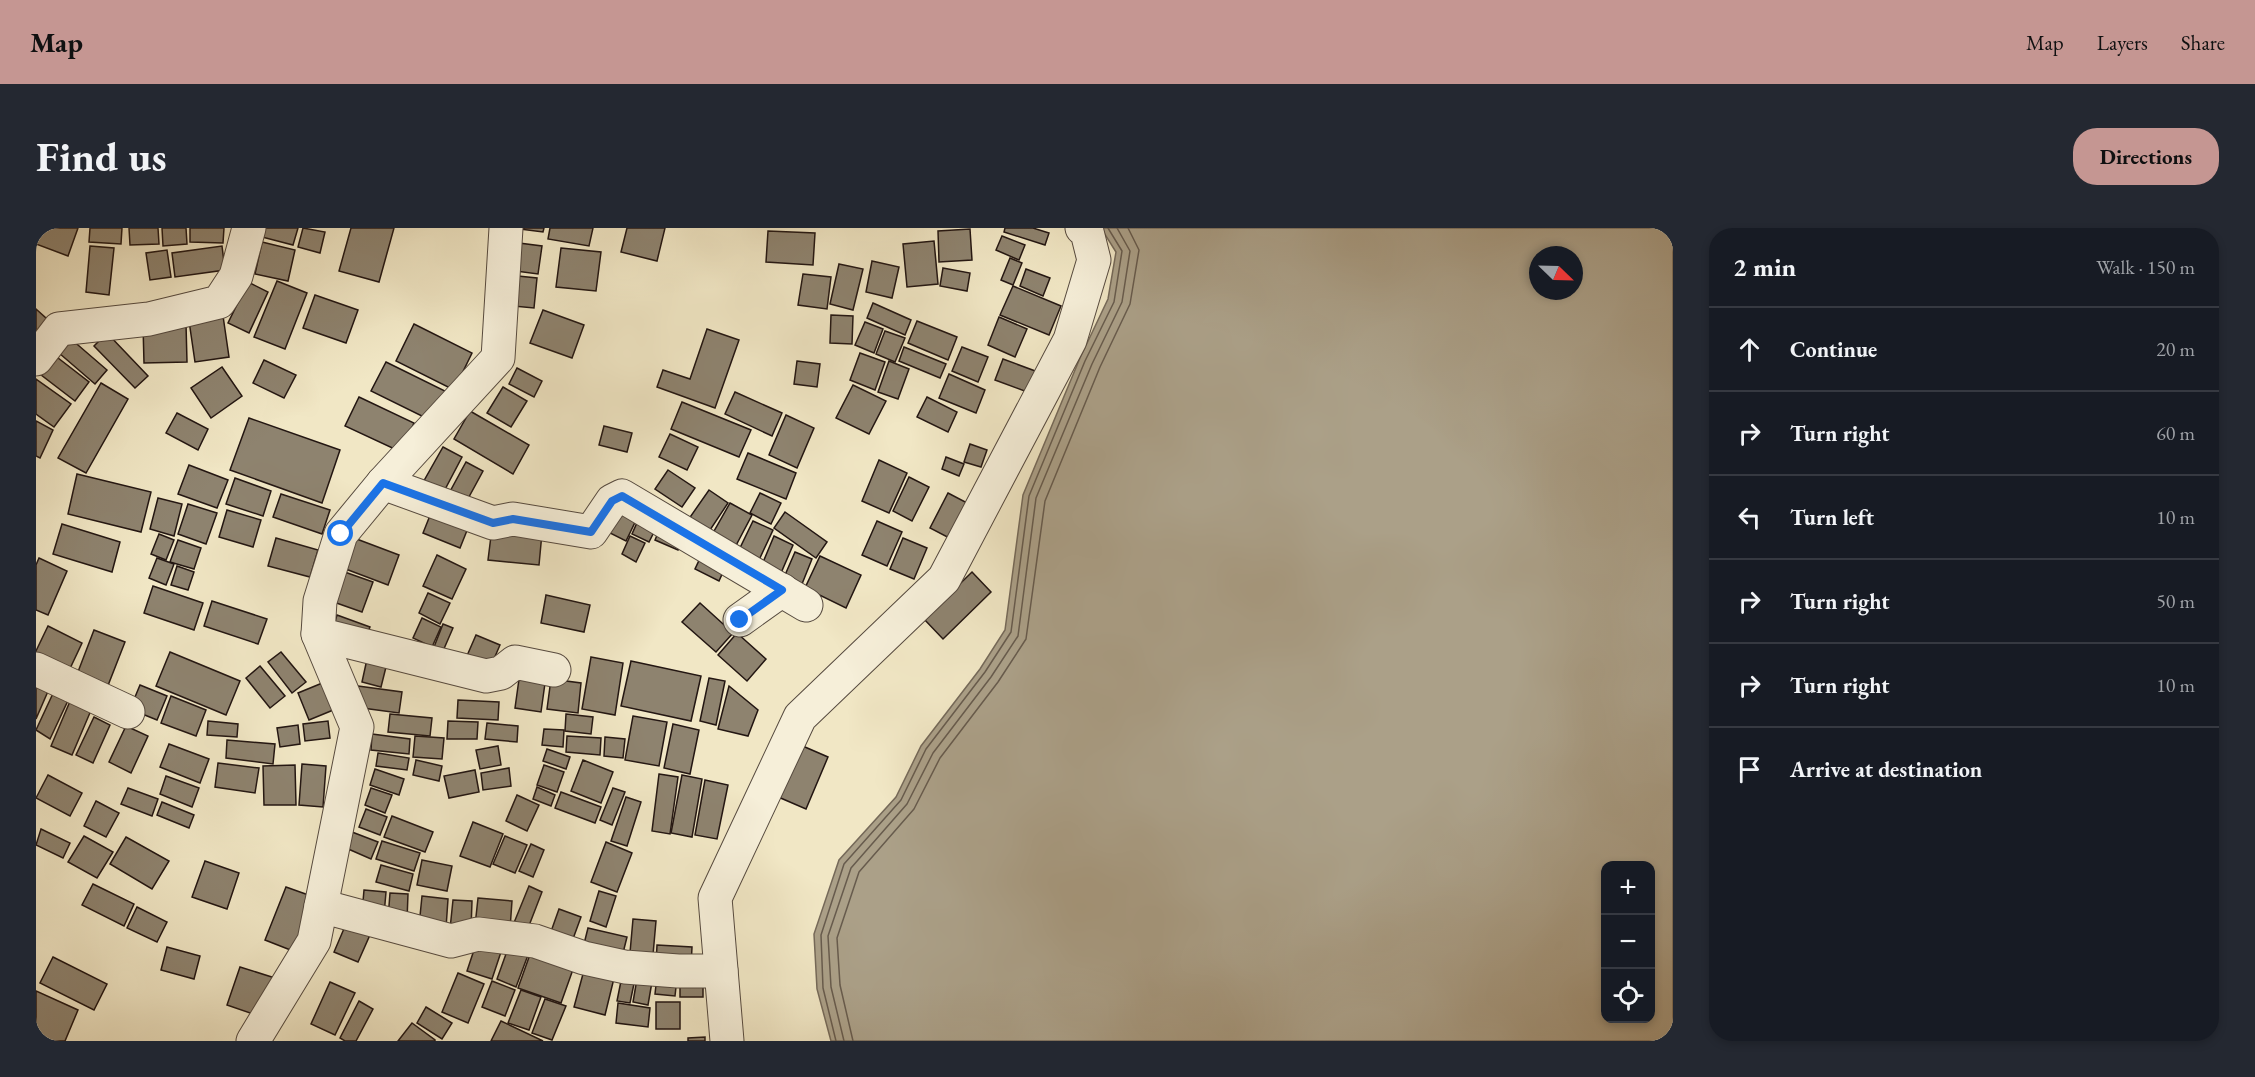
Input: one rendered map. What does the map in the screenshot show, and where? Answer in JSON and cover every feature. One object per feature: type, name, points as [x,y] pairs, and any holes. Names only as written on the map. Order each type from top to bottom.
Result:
[{"type":"street","points":[[36,359],[59,329],[149,319],[219,302],[236,276],[249,228]]},
{"type":"street","points":[[253,1041],[314,941],[357,727],[318,634],[320,601],[341,534],[383,483],[498,358],[506,228]]},
{"type":"street","points":[[728,1041],[715,898],[800,717],[944,579],[1070,340],[1094,260],[1087,232],[1082,228]]},
{"type":"street","points":[[383,483],[493,523],[513,519],[591,532],[612,501],[622,496],[794,598],[740,620]]},
{"type":"street","points":[[318,634],[486,676],[501,673],[515,662],[554,670]]},
{"type":"street","points":[[36,669],[128,712]]},
{"type":"street","points":[[321,906],[451,941],[478,934],[535,941],[584,958],[625,967],[721,971]]},
{"type":"water","points":[[1101,228],[1673,228],[1673,1041],[831,1041],[817,989],[814,934],[839,860],[896,797],[921,746],[980,669],[1005,630],[1023,495],[1080,358],[1108,299],[1116,252]]},
{"type":"building","points":[[42,228],[78,228],[68,256],[36,244]]},
{"type":"building","points":[[90,228],[122,228],[121,244],[89,242]]},
{"type":"building","points":[[129,228],[158,228],[159,244],[130,245]]},
{"type":"building","points":[[162,228],[186,228],[187,244],[163,246]]},
{"type":"building","points":[[190,228],[224,228],[223,243],[190,242]]},
{"type":"building","points":[[264,228],[298,228],[293,245],[262,237]]},
{"type":"building","points":[[303,228],[325,232],[320,253],[298,247]]},
{"type":"building","points":[[351,228],[394,228],[379,282],[339,271]]},
{"type":"building","points":[[512,228],[544,228],[543,232]]},
{"type":"building","points":[[550,228],[593,228],[589,246],[548,239]]},
{"type":"building","points":[[627,228],[665,228],[657,261],[621,252]]},
{"type":"building","points":[[1005,228],[1033,228],[1049,233],[1045,245],[1004,232]]},
{"type":"building","points":[[970,229],[972,260],[939,262],[938,231]]},
{"type":"building","points":[[768,231],[815,233],[813,265],[766,262]]},
{"type":"building","points":[[1002,236],[1025,245],[1019,260],[996,250]]},
{"type":"building","points":[[934,241],[938,284],[907,287],[903,244]]},
{"type":"building","points":[[262,242],[295,250],[288,281],[255,274]]},
{"type":"building","points":[[511,242],[542,246],[538,274],[508,270]]},
{"type":"building","points":[[90,246],[114,248],[109,295],[86,292]]},
{"type":"building","points":[[222,246],[225,270],[175,277],[172,253]]},
{"type":"building","points":[[561,248],[601,252],[596,291],[556,287]]},
{"type":"building","points":[[167,250],[171,277],[150,280],[146,253]]},
{"type":"building","points":[[1010,258],[1022,263],[1013,285],[1001,280]]},
{"type":"building","points":[[872,261],[899,267],[892,298],[866,292]]},
{"type":"building","points":[[839,264],[863,269],[853,310],[830,304]]},
{"type":"building","points":[[943,268],[970,273],[967,291],[940,286]]},
{"type":"building","points":[[1026,269],[1050,278],[1043,296],[1020,286]]},
{"type":"building","points":[[803,274],[831,277],[827,309],[798,305]]},
{"type":"building","points":[[507,275],[537,278],[534,308],[503,305]]},
{"type":"building","points":[[277,281],[307,293],[285,349],[254,337]]},
{"type":"building","points":[[248,282],[268,292],[249,333],[228,323]]},
{"type":"building","points":[[1013,286],[1061,306],[1049,335],[1000,315]]},
{"type":"building","points":[[315,295],[358,310],[346,343],[303,328]]},
{"type":"building","points":[[873,303],[911,320],[905,335],[867,318]]},
{"type":"building","points":[[36,309],[55,326],[36,347]]},
{"type":"building","points":[[222,309],[229,357],[195,362],[188,314]]},
{"type":"building","points":[[543,310],[584,325],[572,358],[530,343]]},
{"type":"building","points":[[831,315],[853,316],[852,344],[830,343]]},
{"type":"building","points":[[999,317],[1027,329],[1015,357],[988,345]]},
{"type":"building","points":[[917,321],[957,337],[948,360],[908,343]]},
{"type":"building","points":[[865,322],[883,329],[874,353],[855,345]]},
{"type":"building","points":[[186,324],[187,362],[144,363],[143,325]]},
{"type":"building","points":[[414,324],[472,353],[454,390],[396,361]]},
{"type":"building","points":[[707,329],[739,340],[715,408],[657,387],[663,370],[690,379]]},
{"type":"building","points":[[885,331],[905,338],[895,362],[876,354]]},
{"type":"building","points":[[107,333],[148,376],[135,388],[94,346]]},
{"type":"building","points":[[71,339],[107,370],[95,384],[59,353]]},
{"type":"building","points":[[904,347],[946,364],[940,378],[899,361]]},
{"type":"building","points":[[962,347],[988,357],[978,382],[952,371]]},
{"type":"building","points":[[49,351],[89,382],[75,401],[36,371]]},
{"type":"building","points":[[860,353],[885,362],[875,390],[850,380]]},
{"type":"building","points":[[1003,359],[1038,372],[1030,393],[995,380]]},
{"type":"building","points":[[264,360],[296,375],[284,398],[253,383]]},
{"type":"building","points":[[797,361],[820,364],[817,387],[794,384]]},
{"type":"building","points":[[889,361],[909,369],[898,399],[878,392]]},
{"type":"building","points":[[386,362],[449,393],[434,422],[371,391]]},
{"type":"building","points":[[222,367],[242,396],[211,418],[191,388]]},
{"type":"building","points":[[517,368],[542,381],[534,397],[509,384]]},
{"type":"building","points":[[949,374],[985,390],[976,413],[939,398]]},
{"type":"building","points":[[36,379],[71,404],[54,427],[36,414]]},
{"type":"building","points":[[101,383],[128,399],[86,473],[58,458]]},
{"type":"building","points":[[853,385],[886,401],[869,434],[836,418]]},
{"type":"building","points":[[503,387],[527,401],[511,427],[487,413]]},
{"type":"building","points":[[735,392],[782,413],[772,436],[725,414]]},
{"type":"building","points":[[359,397],[414,423],[401,452],[345,426]]},
{"type":"building","points":[[927,397],[957,412],[948,432],[917,417]]},
{"type":"building","points":[[682,402],[751,430],[739,457],[671,429]]},
{"type":"building","points":[[470,411],[529,445],[513,474],[454,439]]},
{"type":"building","points":[[177,413],[208,429],[198,450],[166,433]]},
{"type":"building","points":[[786,415],[814,428],[797,468],[769,455]]},
{"type":"building","points":[[249,418],[340,450],[322,503],[230,470]]},
{"type":"building","points":[[36,421],[53,430],[40,458],[36,456]]},
{"type":"building","points":[[604,426],[632,433],[627,452],[599,445]]},
{"type":"building","points":[[670,434],[698,447],[687,470],[659,457]]},
{"type":"building","points":[[970,444],[987,450],[981,467],[964,462]]},
{"type":"building","points":[[443,447],[462,457],[441,497],[421,486]]},
{"type":"building","points":[[748,453],[796,473],[786,499],[737,479]]},
{"type":"building","points":[[946,457],[964,464],[959,476],[942,469]]},
{"type":"building","points":[[879,460],[907,473],[889,513],[862,501]]},
{"type":"building","points":[[466,462],[483,471],[464,506],[447,497]]},
{"type":"building","points":[[189,465],[228,480],[217,508],[178,494]]},
{"type":"building","points":[[668,470],[695,488],[682,507],[655,489]]},
{"type":"building","points":[[77,474],[151,492],[141,532],[68,514]]},
{"type":"building","points":[[909,477],[929,487],[912,521],[893,511]]},
{"type":"building","points":[[235,478],[271,491],[263,516],[226,504]]},
{"type":"building","points":[[709,490],[728,503],[706,536],[686,523]]},
{"type":"building","points":[[760,493],[781,503],[771,524],[750,513]]},
{"type":"building","points":[[948,493],[973,506],[955,541],[930,528]]},
{"type":"building","points":[[281,494],[330,510],[322,534],[273,517]]},
{"type":"building","points":[[158,498],[182,504],[174,536],[150,529]]},
{"type":"building","points":[[617,503],[639,514],[626,541],[604,530]]},
{"type":"building","points":[[730,503],[752,515],[732,553],[709,540]]},
{"type":"building","points":[[188,504],[217,513],[206,544],[178,534]]},
{"type":"building","points":[[227,510],[261,520],[253,547],[219,537]]},
{"type":"building","points":[[785,512],[827,542],[816,558],[774,528]]},
{"type":"building","points":[[431,513],[468,528],[460,548],[423,533]]},
{"type":"building","points":[[640,516],[658,524],[649,542],[632,534]]},
{"type":"building","points":[[753,521],[773,530],[759,560],[739,550]]},
{"type":"building","points":[[877,521],[902,532],[887,566],[862,555]]},
{"type":"building","points":[[62,524],[120,542],[112,572],[53,554]]},
{"type":"building","points":[[492,528],[542,533],[539,565],[488,560]]},
{"type":"building","points":[[660,528],[683,539],[678,550],[655,540]]},
{"type":"building","points":[[159,534],[174,540],[166,560],[151,554]]},
{"type":"building","points":[[630,536],[645,543],[636,562],[622,554]]},
{"type":"building","points":[[774,536],[793,545],[778,580],[759,572]]},
{"type":"building","points":[[276,538],[318,550],[310,577],[268,566]]},
{"type":"building","points":[[354,538],[399,555],[388,585],[343,568]]},
{"type":"building","points":[[903,538],[927,548],[914,579],[890,569]]},
{"type":"building","points":[[178,540],[201,548],[194,569],[170,562]]},
{"type":"building","points":[[703,552],[727,563],[719,581],[695,569]]},
{"type":"building","points":[[795,552],[812,559],[800,589],[782,582]]},
{"type":"building","points":[[437,555],[466,569],[452,599],[423,586]]},
{"type":"building","points":[[820,556],[861,575],[846,608],[805,588]]},
{"type":"building","points":[[39,558],[67,571],[48,615],[36,610],[36,565]]},
{"type":"building","points":[[157,558],[174,564],[166,585],[149,578]]},
{"type":"building","points":[[177,566],[194,572],[188,590],[171,585]]},
{"type":"building","points":[[339,570],[373,582],[362,612],[328,600]]},
{"type":"building","points":[[972,572],[991,592],[943,639],[924,619]]},
{"type":"building","points":[[153,586],[203,603],[194,630],[144,613]]},
{"type":"building","points":[[428,593],[450,603],[440,624],[419,613]]},
{"type":"building","points":[[546,595],[590,605],[584,632],[541,623]]},
{"type":"building","points":[[212,601],[267,619],[258,644],[204,626]]},
{"type":"building","points":[[700,603],[733,633],[716,652],[682,622]]},
{"type":"building","points":[[337,615],[370,627],[364,642],[332,631]]},
{"type":"building","points":[[422,618],[441,627],[432,647],[413,638]]},
{"type":"building","points":[[443,624],[453,628],[443,651],[434,647]]},
{"type":"building","points":[[48,626],[82,643],[66,677],[36,662],[36,651]]},
{"type":"building","points":[[94,630],[125,642],[107,688],[76,677]]},
{"type":"building","points":[[737,633],[766,659],[747,681],[718,655]]},
{"type":"building","points":[[476,635],[500,645],[490,668],[466,658]]},
{"type":"building","points":[[369,650],[389,655],[381,687],[362,682]]},
{"type":"building","points":[[170,652],[240,681],[226,715],[156,686]]},
{"type":"building","points":[[281,652],[306,682],[292,693],[268,662]]},
{"type":"building","points":[[591,657],[623,663],[615,715],[582,709]]},
{"type":"building","points":[[631,661],[701,676],[691,721],[621,706]]},
{"type":"building","points":[[260,666],[285,696],[270,708],[246,678]]},
{"type":"building","points":[[520,672],[546,676],[541,712],[515,708]]},
{"type":"building","points":[[709,678],[725,681],[716,725],[700,721]]},
{"type":"building","points":[[332,679],[343,706],[309,720],[298,693]]},
{"type":"building","points":[[551,679],[581,683],[578,713],[547,709]]},
{"type":"building","points":[[36,684],[49,689],[36,719]]},
{"type":"building","points":[[140,685],[167,696],[157,720],[130,709]]},
{"type":"building","points":[[358,686],[402,692],[399,713],[355,707]]},
{"type":"building","points":[[729,686],[758,710],[748,736],[718,729]]},
{"type":"building","points":[[56,687],[71,694],[50,739],[36,730]]},
{"type":"building","points":[[171,696],[206,710],[196,736],[161,723]]},
{"type":"building","points":[[71,699],[92,708],[72,755],[51,746]]},
{"type":"building","points":[[458,700],[499,702],[498,720],[457,718]]},
{"type":"building","points":[[390,714],[432,718],[430,736],[388,732]]},
{"type":"building","points":[[566,714],[593,717],[591,734],[565,731]]},
{"type":"building","points":[[633,716],[667,722],[659,766],[625,760]]},
{"type":"building","points":[[94,717],[110,725],[93,763],[76,755]]},
{"type":"building","points":[[208,721],[238,724],[237,737],[207,735]]},
{"type":"building","points":[[328,721],[330,738],[305,741],[303,724]]},
{"type":"building","points":[[448,721],[478,722],[477,739],[447,739]]},
{"type":"building","points":[[487,723],[518,726],[517,742],[485,739]]},
{"type":"building","points":[[673,724],[699,730],[690,774],[664,768]]},
{"type":"building","points":[[298,725],[300,744],[280,747],[277,728]]},
{"type":"building","points":[[126,726],[148,736],[131,773],[109,762]]},
{"type":"building","points":[[544,729],[564,730],[563,747],[542,745]]},
{"type":"building","points":[[372,734],[410,739],[409,754],[371,750]]},
{"type":"building","points":[[415,736],[444,738],[442,759],[413,757]]},
{"type":"building","points":[[567,736],[601,738],[600,755],[566,752]]},
{"type":"building","points":[[605,737],[625,739],[623,758],[604,756]]},
{"type":"building","points":[[227,740],[275,744],[273,764],[226,758]]},
{"type":"building","points":[[169,744],[209,759],[200,783],[160,767]]},
{"type":"building","points":[[798,744],[828,757],[806,809],[776,796]]},
{"type":"building","points":[[498,746],[501,765],[480,769],[476,750]]},
{"type":"building","points":[[547,749],[570,757],[566,769],[543,761]]},
{"type":"building","points":[[378,753],[409,758],[407,770],[376,766]]},
{"type":"building","points":[[416,760],[442,766],[439,781],[413,775]]},
{"type":"building","points":[[583,760],[613,772],[601,803],[571,791]]},
{"type":"building","points":[[218,763],[259,768],[255,793],[215,787]]},
{"type":"building","points":[[302,764],[326,766],[323,807],[299,805]]},
{"type":"building","points":[[295,765],[296,805],[264,805],[263,766]]},
{"type":"building","points":[[544,765],[564,772],[557,792],[537,785]]},
{"type":"building","points":[[509,768],[511,786],[483,790],[481,773]]},
{"type":"building","points":[[375,769],[404,779],[399,795],[370,785]]},
{"type":"building","points":[[475,770],[479,792],[449,798],[444,776]]},
{"type":"building","points":[[659,774],[678,777],[670,834],[652,831]]},
{"type":"building","points":[[48,775],[82,793],[70,816],[36,798]]},
{"type":"building","points":[[682,775],[702,779],[692,837],[671,833]]},
{"type":"building","points":[[166,776],[199,788],[192,807],[160,794]]},
{"type":"building","points":[[705,780],[728,785],[717,839],[695,835]]},
{"type":"building","points":[[537,787],[555,795],[551,806],[533,799]]},
{"type":"building","points":[[128,788],[158,799],[152,816],[121,804]]},
{"type":"building","points":[[371,788],[392,795],[385,813],[365,805]]},
{"type":"building","points":[[613,788],[625,792],[612,825],[600,820]]},
{"type":"building","points":[[561,792],[601,807],[595,823],[555,808]]},
{"type":"building","points":[[517,795],[539,805],[527,831],[506,821]]},
{"type":"building","points":[[626,797],[641,802],[627,846],[611,841]]},
{"type":"building","points":[[96,801],[119,813],[106,837],[84,826]]},
{"type":"building","points":[[162,802],[194,815],[189,828],[157,815]]},
{"type":"building","points":[[366,809],[387,817],[380,835],[359,827]]},
{"type":"building","points":[[392,816],[433,832],[425,852],[384,837]]},
{"type":"building","points":[[473,822],[503,834],[490,867],[460,856]]},
{"type":"building","points":[[41,829],[70,843],[63,858],[36,845]]},
{"type":"building","points":[[352,832],[378,842],[371,859],[346,848]]},
{"type":"building","points":[[84,836],[113,852],[97,878],[68,862]]},
{"type":"building","points":[[505,836],[527,845],[515,873],[493,864]]},
{"type":"building","points":[[126,837],[169,861],[152,889],[110,864]]},
{"type":"building","points":[[382,841],[420,853],[414,871],[376,859]]},
{"type":"building","points":[[606,842],[632,853],[617,892],[591,882]]},
{"type":"building","points":[[531,844],[544,850],[533,877],[519,871]]},
{"type":"building","points":[[422,860],[452,866],[447,891],[417,885]]},
{"type":"building","points":[[205,861],[239,873],[227,909],[192,897]]},
{"type":"building","points":[[381,865],[413,874],[409,891],[376,882]]},
{"type":"building","points":[[93,884],[134,904],[124,926],[82,905]]},
{"type":"building","points":[[529,886],[542,892],[525,936],[511,930]]},
{"type":"building","points":[[286,887],[314,897],[293,951],[265,940]]},
{"type":"building","points":[[364,890],[386,892],[384,915],[362,913]]},
{"type":"building","points":[[599,891],[616,896],[606,927],[590,921]]},
{"type":"building","points":[[390,893],[408,894],[407,920],[388,919]]},
{"type":"building","points":[[422,896],[448,899],[446,928],[419,926]]},
{"type":"building","points":[[478,898],[512,901],[510,929],[475,926]]},
{"type":"building","points":[[453,900],[472,901],[471,930],[450,929]]},
{"type":"building","points":[[137,907],[167,922],[157,942],[127,928]]},
{"type":"building","points":[[559,909],[581,917],[570,947],[548,940]]},
{"type":"building","points":[[349,917],[373,928],[358,962],[334,952]]},
{"type":"building","points":[[633,919],[656,921],[652,966],[629,964]]},
{"type":"building","points":[[588,928],[627,937],[621,961],[582,952]]},
{"type":"building","points":[[479,935],[504,943],[492,979],[467,971]]},
{"type":"building","points":[[511,940],[531,947],[516,987],[497,979]]},
{"type":"building","points":[[657,945],[692,947],[691,967],[656,965]]},
{"type":"building","points":[[533,946],[576,961],[561,1003],[518,988]]},
{"type":"building","points":[[167,947],[200,956],[194,979],[161,970]]},
{"type":"building","points":[[53,957],[107,984],[94,1010],[40,983]]},
{"type":"building","points":[[586,963],[616,970],[605,1015],[574,1007]]},
{"type":"building","points":[[240,967],[275,978],[262,1017],[227,1005]]},
{"type":"building","points":[[623,971],[636,974],[630,1003],[617,1001]]},
{"type":"building","points":[[458,973],[484,984],[468,1023],[442,1012]]},
{"type":"building","points":[[638,973],[653,976],[648,1005],[633,1002]]},
{"type":"building","points":[[657,976],[677,978],[675,996],[655,994]]},
{"type":"building","points":[[703,976],[703,997],[680,997],[680,977]]},
{"type":"building","points":[[492,981],[515,990],[505,1016],[482,1007]]},
{"type":"building","points":[[330,982],[355,993],[335,1035],[311,1024]]},
{"type":"building","points":[[521,990],[541,997],[529,1030],[508,1023]]},
{"type":"building","points":[[36,991],[78,1010],[65,1041],[36,1041]]},
{"type":"building","points":[[545,999],[566,1006],[552,1040],[532,1033]]},
{"type":"building","points":[[359,1001],[373,1009],[356,1041],[345,1041],[340,1038]]},
{"type":"building","points":[[656,1002],[680,1002],[680,1029],[656,1029]]},
{"type":"building","points":[[618,1003],[650,1008],[648,1027],[616,1023]]},
{"type":"building","points":[[426,1007],[452,1023],[442,1039],[417,1023]]},
{"type":"building","points":[[501,1021],[543,1041],[491,1041]]},
{"type":"building","points":[[412,1023],[435,1040],[435,1041],[398,1041]]},
{"type":"building","points":[[705,1037],[705,1041],[688,1041],[688,1038]]},
{"type":"route","points":[[341,534],[383,483],[493,523],[513,519],[591,532],[612,501],[622,496],[782,590],[740,620]]}]
